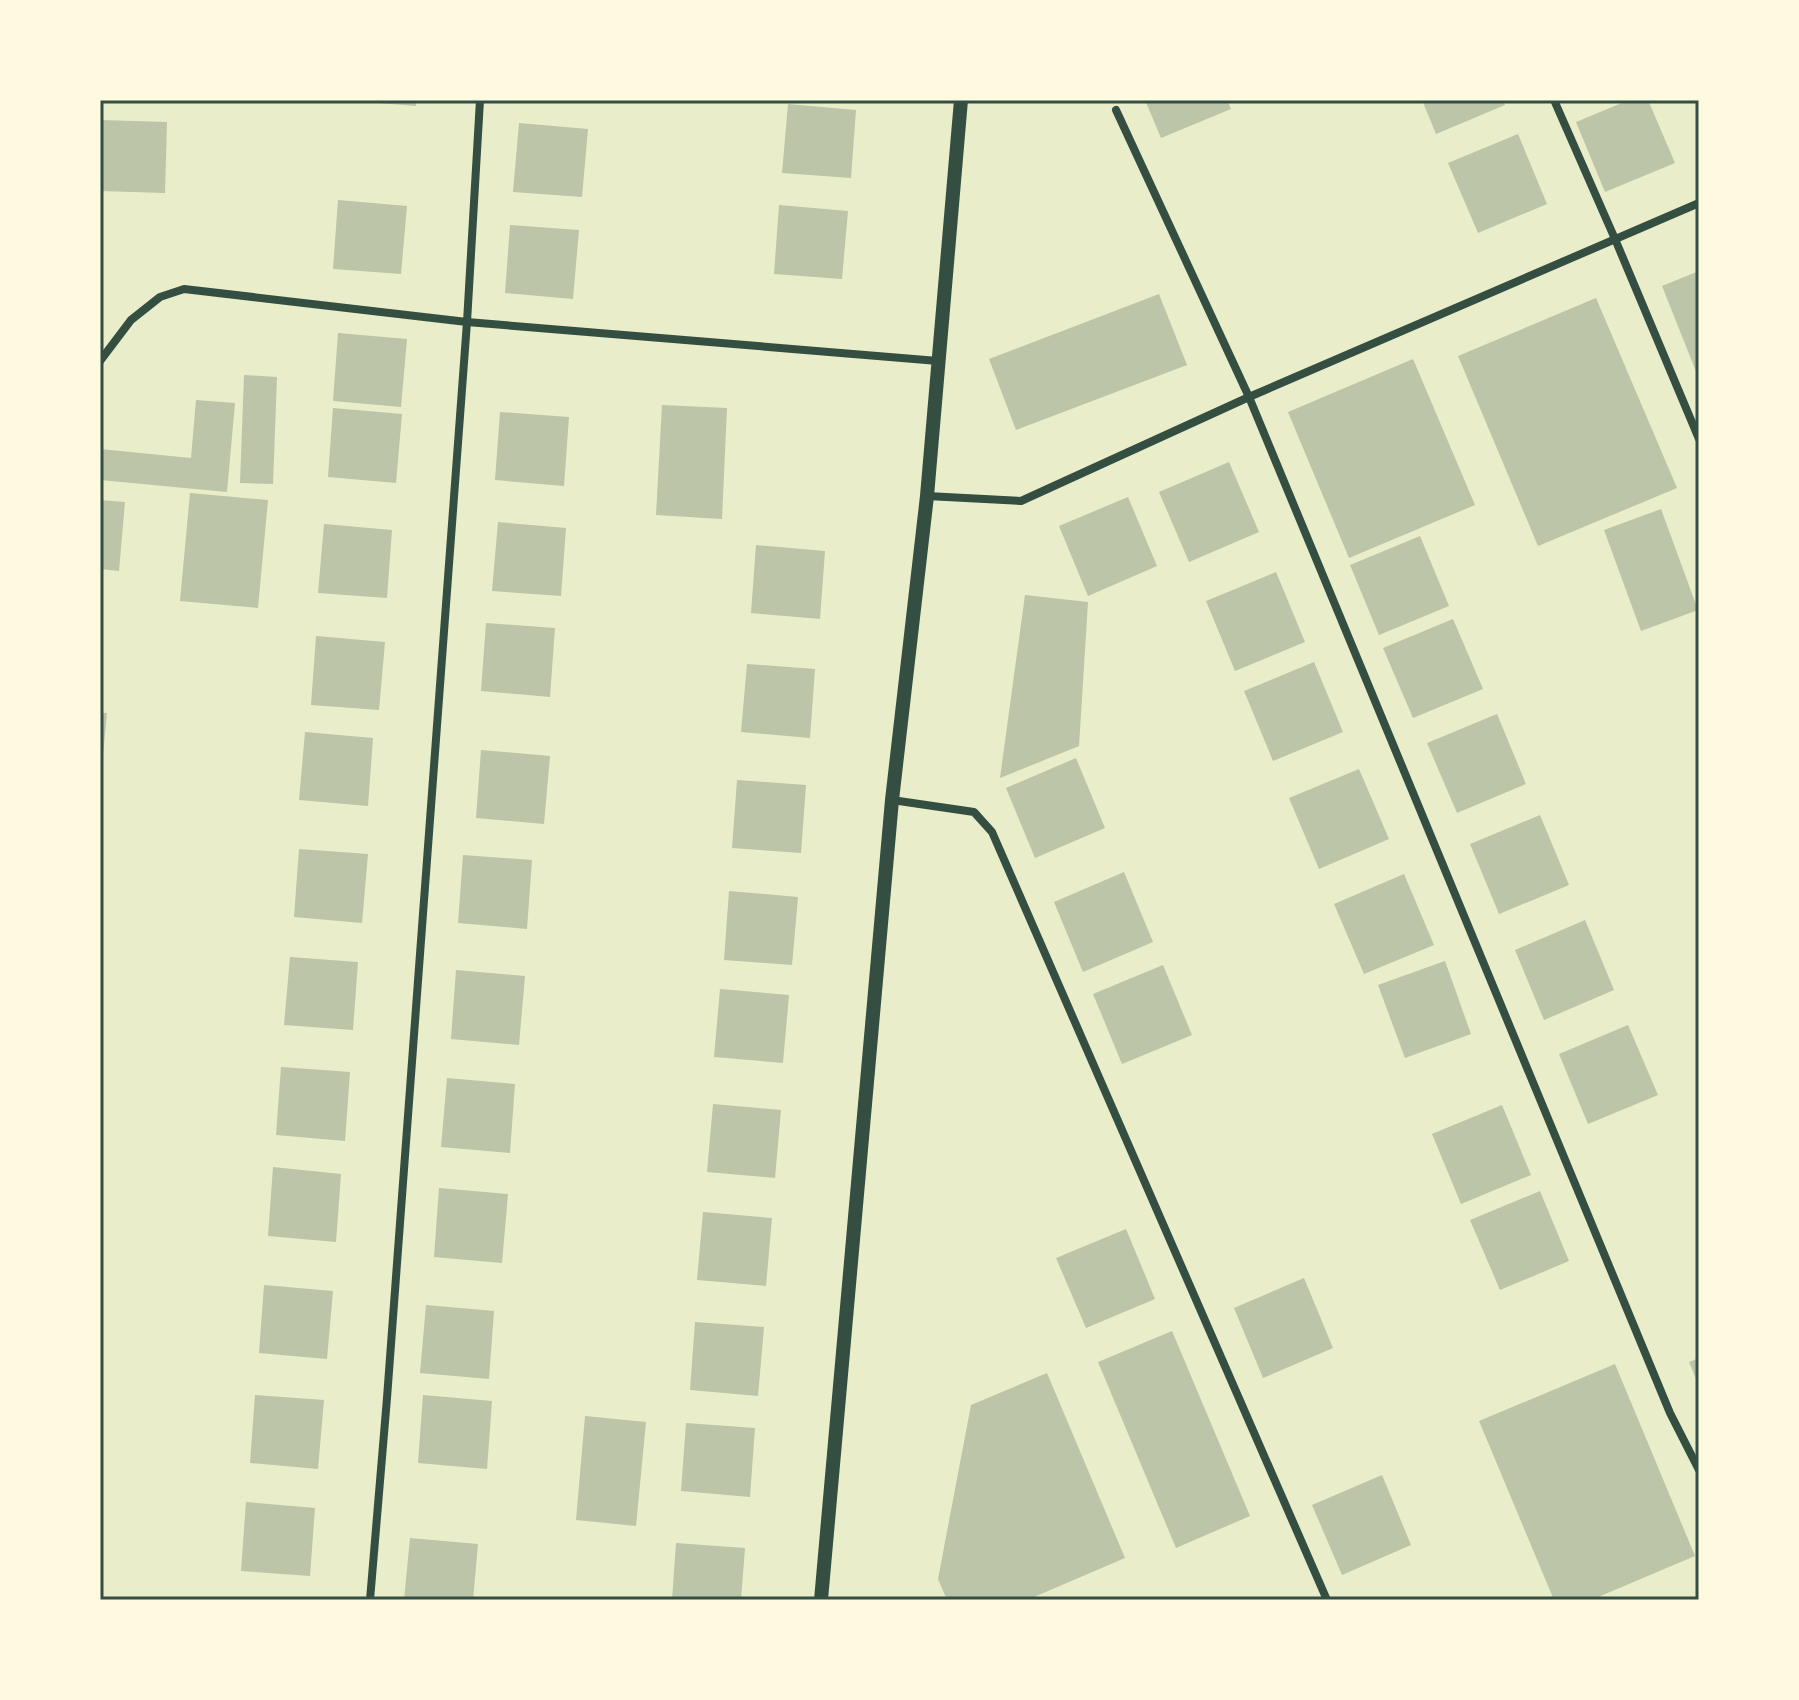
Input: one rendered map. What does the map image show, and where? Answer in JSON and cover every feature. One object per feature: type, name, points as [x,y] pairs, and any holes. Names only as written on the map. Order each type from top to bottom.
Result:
[{"type":"street","points":[[370,1600],[467,322],[480,100]]},
{"type":"street","points":[[821,1600],[892,800],[927,496],[961,100]]},
{"type":"street","points":[[1554,100],[1699,439]]},
{"type":"street","points":[[1116,110],[1249,397],[1670,1413],[1699,1470]]},
{"type":"street","points":[[927,496],[1021,501],[1249,397],[1699,203]]},
{"type":"street","points":[[100,361],[131,320],[160,297],[184,289],[467,322],[938,361]]},
{"type":"street","points":[[892,800],[974,812],[992,832],[1327,1600]]},
{"type":"building","points":[[416,100],[416,106],[365,102]]},
{"type":"building","points":[[1145,100],[1227,100],[1231,109],[1161,138]]},
{"type":"building","points":[[1422,100],[1503,100],[1505,105],[1436,134]]},
{"type":"building","points":[[1629,100],[1648,100],[1675,163],[1605,192],[1576,122]]},
{"type":"building","points":[[788,104],[856,110],[851,178],[782,173]]},
{"type":"building","points":[[100,120],[167,122],[165,193],[100,191]]},
{"type":"building","points":[[519,123],[588,129],[582,197],[513,192]]},
{"type":"building","points":[[1518,134],[1547,204],[1478,233],[1448,163]]},
{"type":"building","points":[[338,200],[407,206],[401,274],[333,269]]},
{"type":"building","points":[[779,205],[848,211],[842,279],[774,274]]},
{"type":"building","points":[[510,225],[579,230],[573,299],[505,293]]},
{"type":"building","points":[[1699,271],[1699,379],[1662,286]]},
{"type":"building","points":[[1159,294],[1187,365],[1016,430],[989,359]]},
{"type":"building","points":[[1596,298],[1677,488],[1538,546],[1458,356]]},
{"type":"building","points":[[338,333],[407,339],[401,407],[333,401]]},
{"type":"building","points":[[1413,359],[1475,505],[1349,558],[1288,412]]},
{"type":"building","points":[[244,375],[277,377],[273,484],[240,483]]},
{"type":"building","points":[[196,400],[235,403],[227,492],[100,480],[100,449],[191,458]]},
{"type":"building","points":[[662,405],[727,408],[722,519],[656,515]]},
{"type":"building","points":[[333,408],[402,414],[396,483],[328,477]]},
{"type":"building","points":[[500,412],[569,417],[564,486],[495,480]]},
{"type":"building","points":[[1229,462],[1259,532],[1189,562],[1159,492]]},
{"type":"building","points":[[190,493],[268,500],[258,608],[180,601]]},
{"type":"building","points":[[1128,497],[1157,566],[1088,596],[1059,526]]},
{"type":"building","points":[[100,500],[125,502],[119,571],[100,569]]},
{"type":"building","points":[[1661,509],[1698,610],[1641,631],[1604,530]]},
{"type":"building","points":[[498,522],[566,528],[561,596],[492,591]]},
{"type":"building","points":[[324,524],[392,530],[387,598],[318,593]]},
{"type":"building","points":[[1420,536],[1449,606],[1379,635],[1350,565]]},
{"type":"building","points":[[756,545],[825,551],[820,619],[751,613]]},
{"type":"building","points":[[1276,572],[1305,642],[1235,671],[1206,601]]},
{"type":"building","points":[[1025,595],[1088,602],[1079,746],[1000,778]]},
{"type":"building","points":[[1453,619],[1483,689],[1413,718],[1383,648]]},
{"type":"building","points":[[486,623],[555,628],[550,697],[481,691]]},
{"type":"building","points":[[316,636],[385,642],[379,710],[311,705]]},
{"type":"building","points":[[1314,662],[1343,732],[1273,761],[1244,691]]},
{"type":"building","points":[[747,664],[815,669],[810,738],[741,732]]},
{"type":"building","points":[[100,713],[107,713],[102,766],[100,766]]},
{"type":"building","points":[[1497,714],[1526,784],[1457,813],[1427,743]]},
{"type":"building","points":[[305,732],[373,738],[368,806],[299,800]]},
{"type":"building","points":[[481,750],[550,756],[544,824],[476,818]]},
{"type":"building","points":[[1076,758],[1105,828],[1035,858],[1006,788]]},
{"type":"building","points":[[1359,769],[1389,839],[1319,869],[1289,798]]},
{"type":"building","points":[[737,780],[806,785],[801,853],[732,848]]},
{"type":"building","points":[[1540,815],[1569,885],[1499,914],[1470,844]]},
{"type":"building","points":[[299,849],[368,854],[362,923],[294,917]]},
{"type":"building","points":[[463,855],[532,860],[527,929],[458,923]]},
{"type":"building","points":[[1124,872],[1153,942],[1083,972],[1054,902]]},
{"type":"building","points":[[1404,874],[1434,945],[1364,974],[1334,904]]},
{"type":"building","points":[[729,891],[798,897],[792,965],[724,960]]},
{"type":"building","points":[[1585,920],[1614,990],[1544,1020],[1515,950]]},
{"type":"building","points":[[290,957],[358,962],[353,1030],[284,1025]]},
{"type":"building","points":[[1445,961],[1471,1034],[1405,1058],[1378,985]]},
{"type":"building","points":[[1163,965],[1192,1035],[1122,1064],[1093,994]]},
{"type":"building","points":[[456,970],[525,976],[519,1045],[451,1039]]},
{"type":"building","points":[[720,989],[789,995],[783,1063],[714,1057]]},
{"type":"building","points":[[1628,1025],[1658,1095],[1588,1124],[1559,1054]]},
{"type":"building","points":[[281,1067],[350,1072],[345,1141],[276,1135]]},
{"type":"building","points":[[447,1078],[515,1084],[510,1153],[441,1147]]},
{"type":"building","points":[[713,1104],[781,1110],[775,1178],[707,1172]]},
{"type":"building","points":[[1502,1105],[1531,1175],[1461,1204],[1432,1134]]},
{"type":"building","points":[[273,1167],[341,1174],[336,1242],[268,1236]]},
{"type":"building","points":[[439,1188],[508,1194],[502,1263],[434,1257]]},
{"type":"building","points":[[1540,1191],[1569,1261],[1500,1290],[1470,1220]]},
{"type":"building","points":[[703,1212],[772,1218],[766,1286],[697,1280]]},
{"type":"building","points":[[1126,1229],[1155,1299],[1086,1328],[1056,1258]]},
{"type":"building","points":[[1304,1278],[1333,1348],[1263,1378],[1234,1308]]},
{"type":"building","points":[[264,1285],[333,1291],[327,1359],[259,1353]]},
{"type":"building","points":[[426,1305],[494,1311],[489,1379],[420,1373]]},
{"type":"building","points":[[695,1322],[764,1327],[758,1396],[690,1390]]},
{"type":"building","points":[[1172,1331],[1250,1516],[1176,1548],[1098,1362]]},
{"type":"building","points":[[1699,1358],[1699,1386],[1689,1362]]},
{"type":"building","points":[[1615,1364],[1695,1556],[1591,1600],[1554,1600],[1479,1421]]},
{"type":"building","points":[[1047,1373],[1125,1558],[1027,1600],[947,1600],[938,1579],[971,1405]]},
{"type":"building","points":[[255,1395],[324,1400],[318,1469],[250,1463]]},
{"type":"building","points":[[423,1395],[492,1401],[487,1469],[418,1463]]},
{"type":"building","points":[[585,1416],[646,1422],[636,1526],[576,1520]]},
{"type":"building","points":[[686,1423],[755,1428],[750,1497],[681,1491]]},
{"type":"building","points":[[1382,1475],[1411,1545],[1342,1575],[1312,1505]]},
{"type":"building","points":[[246,1502],[315,1508],[310,1576],[241,1571]]},
{"type":"building","points":[[410,1538],[478,1544],[473,1600],[404,1600]]},
{"type":"building","points":[[676,1543],[745,1548],[741,1600],[672,1600]]}]
